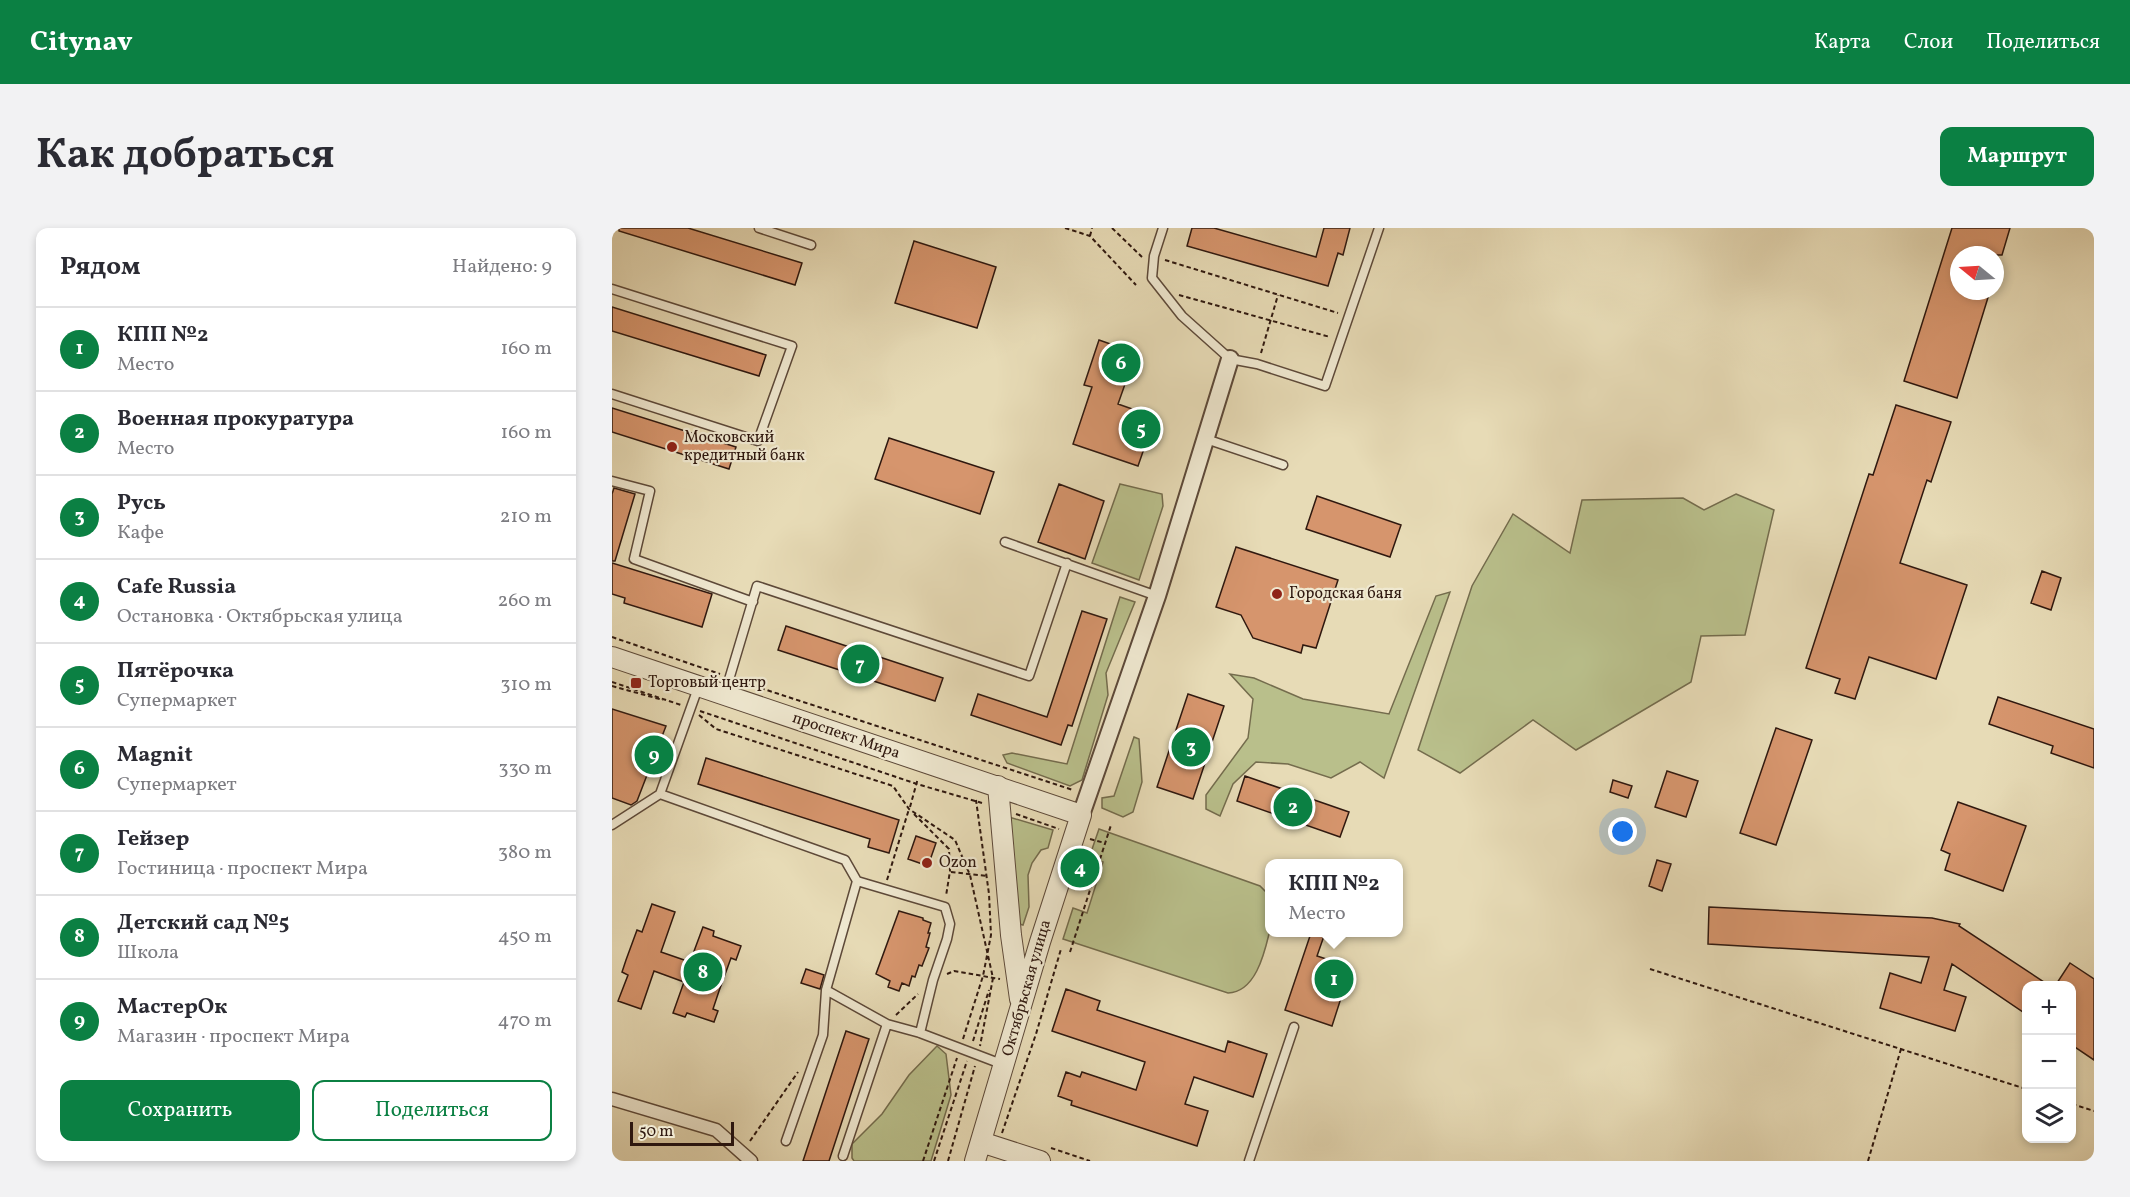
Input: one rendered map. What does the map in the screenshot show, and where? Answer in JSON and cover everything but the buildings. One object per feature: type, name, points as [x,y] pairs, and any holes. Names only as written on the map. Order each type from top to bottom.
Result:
[{"type":"street","points":[[1078,825],[1157,596],[1230,358]]},
{"type":"street","name":"проспект Мира","points":[[612,657],[699,685],[727,685],[923,762],[998,786],[1078,825]]},
{"type":"street","points":[[998,786],[1011,934],[1022,1007]]},
{"type":"street","name":"Октябрьская улица","points":[[975,1161],[1040,942],[1078,825]]},
{"type":"street","points":[[1011,934],[1040,942]]},
{"type":"street","points":[[612,1099],[716,1130],[746,1157]]},
{"type":"street","points":[[981,1142],[1040,1161]]},
{"type":"lane","points":[[759,228],[812,245]]},
{"type":"lane","points":[[1163,228],[1154,256],[1152,278],[1182,316],[1230,358],[1257,364],[1325,386],[1379,228]]},
{"type":"lane","points":[[612,288],[792,346],[758,441],[612,394]]},
{"type":"lane","points":[[1206,439],[1282,465]]},
{"type":"lane","points":[[612,481],[650,492],[634,559],[753,602]]},
{"type":"lane","points":[[1005,542],[1157,596]]},
{"type":"lane","points":[[727,685],[757,586],[1029,676],[1067,563]]},
{"type":"lane","points":[[612,825],[660,795],[699,685]]},
{"type":"lane","points":[[660,795],[845,860],[857,881],[826,990],[823,1035],[786,1141]]},
{"type":"lane","points":[[857,881],[945,907],[950,924],[920,1033]]},
{"type":"lane","points":[[826,990],[887,1024],[920,1033],[1005,1065]]},
{"type":"lane","points":[[843,1156],[887,1024]]},
{"type":"lane","points":[[1249,1161],[1294,1027]]},
{"type":"path","points":[[1065,228],[1090,236],[1136,285]]},
{"type":"path","points":[[1090,236],[1092,228]]},
{"type":"path","points":[[1112,228],[1144,259]]},
{"type":"path","points":[[1154,256],[1349,316]]},
{"type":"path","points":[[1159,289],[1342,340]]},
{"type":"path","points":[[1257,364],[1278,295]]},
{"type":"path","points":[[612,637],[727,685],[1088,795]]},
{"type":"path","points":[[612,682],[917,784],[976,800],[999,809],[1078,825],[1105,843]]},
{"type":"path","points":[[612,686],[691,708],[716,729],[893,786],[909,809],[949,849],[950,871],[945,907]]},
{"type":"path","points":[[885,888],[923,762]]},
{"type":"path","points":[[923,1161],[983,976],[991,935],[987,876],[976,800]]},
{"type":"path","points":[[909,809],[955,840],[970,875],[993,978],[948,1161]]},
{"type":"path","points":[[1070,952],[1111,825]]},
{"type":"path","points":[[950,871],[987,876]]},
{"type":"path","points":[[1002,1133],[1061,949]]},
{"type":"path","points":[[1650,969],[2022,1088]]},
{"type":"path","points":[[887,1024],[933,980],[954,971],[1018,981]]},
{"type":"path","points":[[934,1161],[974,1053],[993,978]]},
{"type":"path","points":[[1868,1161],[1901,1049]]},
{"type":"path","points":[[746,1157],[803,1064]]},
{"type":"path","points":[[2076,1105],[2094,1111]]},
{"type":"green space","points":[[1120,484],[1162,494],[1163,506],[1139,580],[1092,563]]},
{"type":"green space","points":[[1736,494],[1774,510],[1745,635],[1701,636],[1691,682],[1576,750],[1533,720],[1460,773],[1418,750],[1472,586],[1513,514],[1570,553],[1582,500],[1683,498],[1704,510]]},
{"type":"green space","points":[[1450,592],[1384,778],[1360,762],[1331,778],[1288,764],[1256,762],[1233,784],[1220,816],[1206,809],[1206,795],[1248,738],[1253,699],[1230,674],[1254,678],[1303,699],[1389,714],[1436,596]]},
{"type":"green space","points":[[1120,597],[1135,602],[1106,673],[1108,695],[1082,780],[1070,786],[1007,763],[1003,755],[1012,753],[1067,764]]},
{"type":"green space","points":[[1134,737],[1139,739],[1142,782],[1133,812],[1123,817],[1102,808],[1102,798],[1114,796]]},
{"type":"green space","points":[[1009,817],[1053,830],[1048,848],[1041,850],[1032,863],[1028,875],[1029,907],[1023,925],[1019,924]]},
{"type":"green space","points":[[1099,829],[1260,886],[1265,891],[1265,937],[1268,937],[1261,962],[1252,979],[1237,991],[1228,993],[1063,939],[1073,908],[1087,913],[1103,862],[1089,858]]},
{"type":"green space","points":[[937,1046],[946,1054],[951,1095],[931,1161],[854,1161],[852,1144],[882,1114],[909,1075]]},
{"type":"place","name":"Magnit","points":[[1121,363]]},
{"type":"place","name":"Пятёрочка","points":[[1141,429]]},
{"type":"place","name":"Московский кредитный банк","points":[[672,447]]},
{"type":"place","name":"Городская баня","points":[[1277,594]]},
{"type":"place","name":"Гейзер","points":[[860,664]]},
{"type":"place","name":"Торговый центр","points":[[636,683]]},
{"type":"place","name":"Русь","points":[[1191,747]]},
{"type":"place","name":"МастерОк","points":[[654,755]]},
{"type":"place","name":"Военная прокуратура","points":[[1293,807]]},
{"type":"place","name":"Ozon","points":[[927,863]]},
{"type":"place","name":"Cafe Russia","points":[[1080,868]]},
{"type":"place","name":"Детский сад №5","points":[[703,972]]},
{"type":"place","name":"КПП №2","points":[[1334,979]]}]
